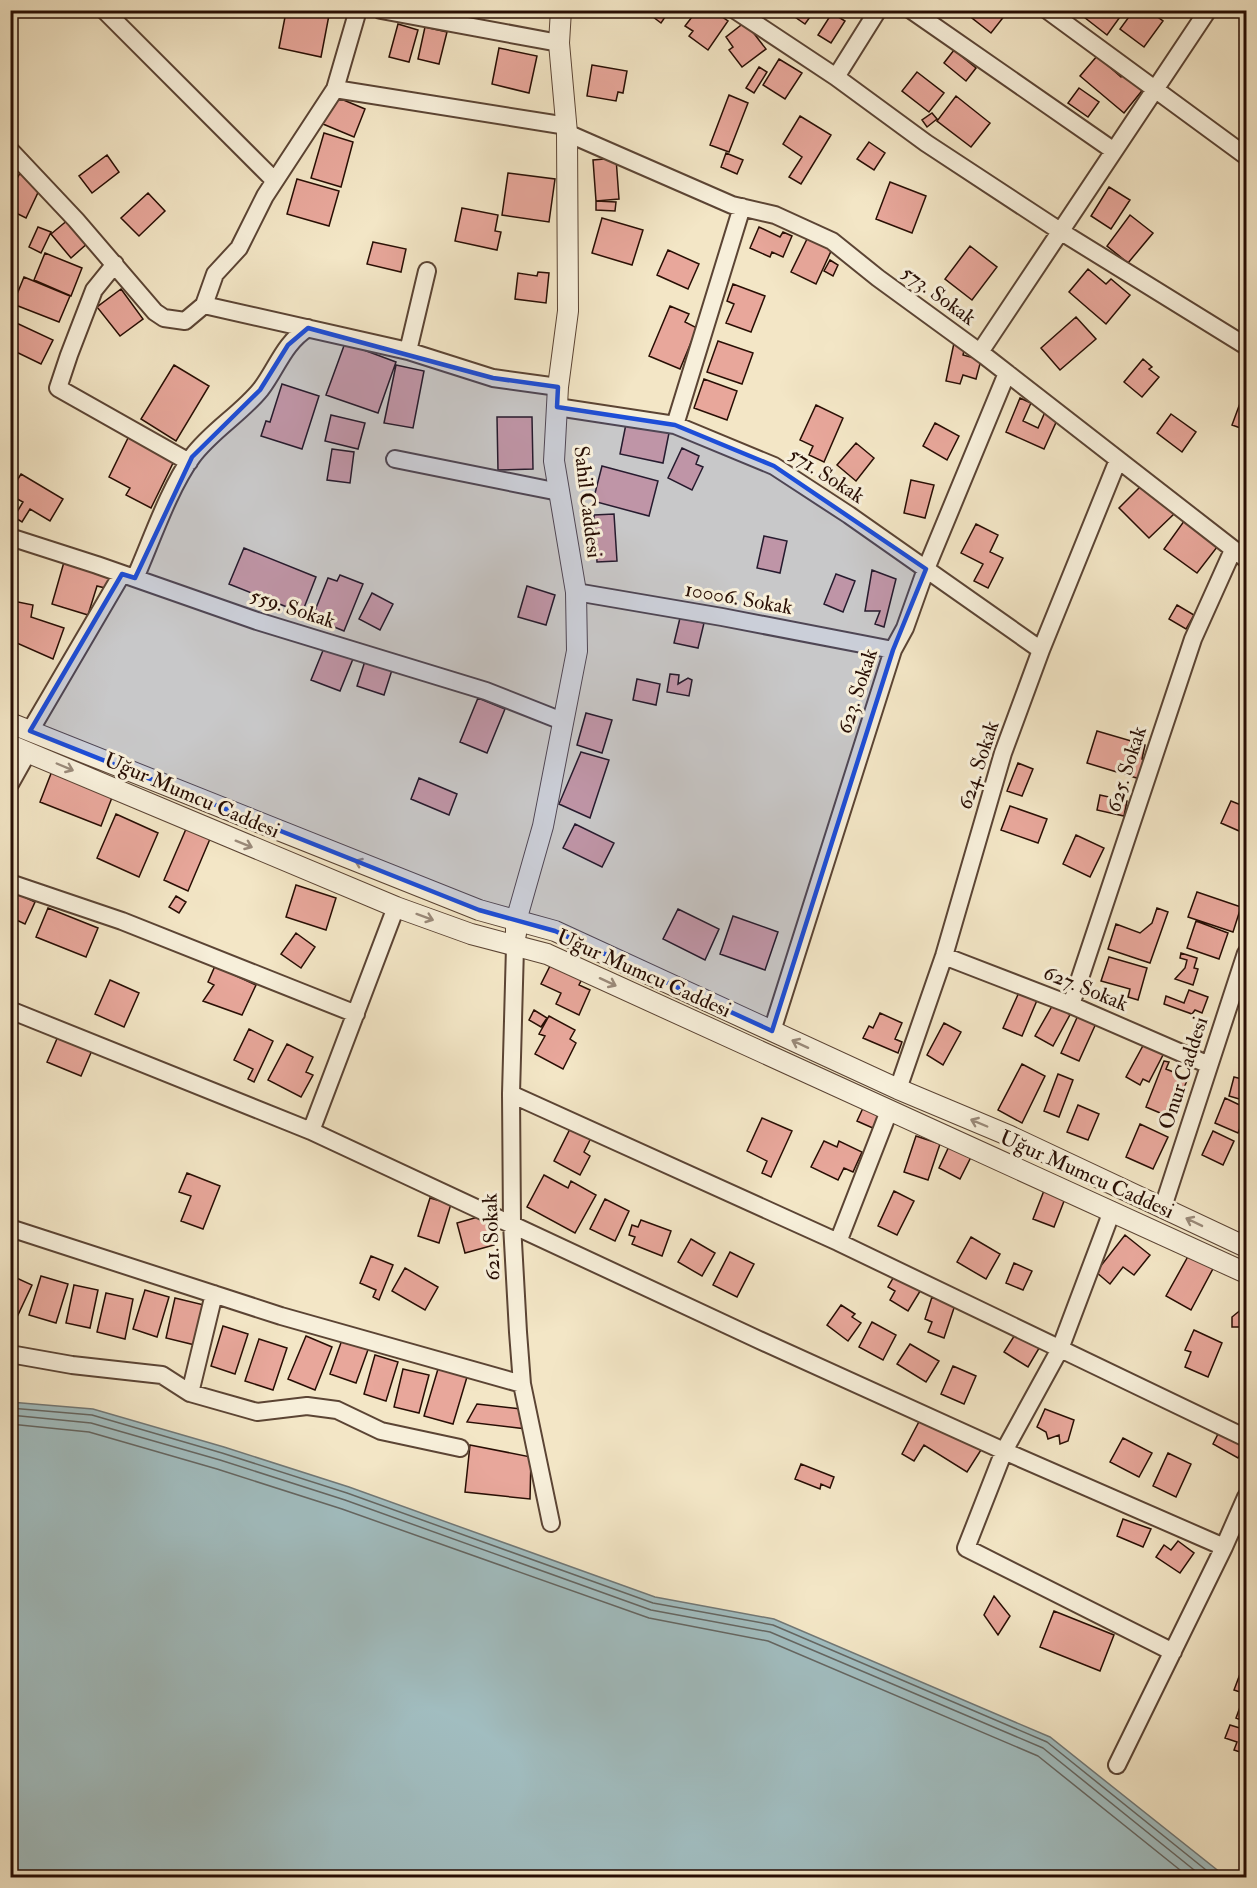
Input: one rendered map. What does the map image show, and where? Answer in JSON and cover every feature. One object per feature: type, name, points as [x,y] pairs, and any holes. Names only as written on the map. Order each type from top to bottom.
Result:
[{"type":"street","points":[[10,150],[115,264],[155,312],[164,318],[185,321],[204,305],[215,274],[239,248],[265,196],[335,89],[358,10]]},
{"type":"street","points":[[381,10],[559,43]]},
{"type":"street","name":"Sahil Caddesi","points":[[515,947],[516,921],[543,826],[577,651],[576,592],[554,461],[558,387],[568,311],[567,130],[559,43],[561,10]]},
{"type":"street","points":[[735,10],[836,77],[926,143],[1060,231],[1246,346]]},
{"type":"street","points":[[836,77],[878,10]]},
{"type":"street","points":[[911,10],[1114,151]]},
{"type":"street","points":[[1047,10],[1246,156]]},
{"type":"street","points":[[980,352],[1208,10]]},
{"type":"street","points":[[112,13],[275,181]]},
{"type":"street","name":"573. Sokak","points":[[335,89],[567,130],[732,205],[775,215],[832,241],[878,278],[980,352],[1240,555]]},
{"type":"street","points":[[675,425],[742,207]]},
{"type":"street","points":[[115,264],[94,290],[58,388],[189,462]]},
{"type":"street","points":[[408,351],[427,271]]},
{"type":"street","points":[[204,305],[408,351],[493,378],[558,387]]},
{"type":"street","points":[[30,731],[128,576],[189,462],[204,443],[260,390],[288,345],[296,335],[308,328]]},
{"type":"street","name":"623. Sokak","points":[[772,1031],[893,650],[905,628],[926,569],[1007,373]]},
{"type":"street","name":"571. Sokak","points":[[557,407],[675,425],[774,466],[1041,650]]},
{"type":"street","points":[[394,459],[559,492]]},
{"type":"street","name":"624. Sokak","points":[[898,1089],[944,956],[1003,753],[1041,650],[1118,460]]},
{"type":"street","name":"559. Sokak","points":[[10,537],[257,621],[486,691],[562,721]]},
{"type":"street","name":"625. Sokak","points":[[1071,1005],[1193,639],[1240,555]]},
{"type":"street","name":"10006. Sokak","points":[[576,592],[893,650]]},
{"type":"street","name":"Uğur Mumcu Caddesi","points":[[10,723],[479,910],[555,931],[898,1089],[1010,1136],[1246,1247]]},
{"type":"street","points":[[10,784],[19,748]]},
{"type":"street","name":"Uğur Mumcu Caddesi","points":[[19,748],[396,907],[471,934],[547,954],[1246,1273]]},
{"type":"street","points":[[10,883],[122,921],[356,1014]]},
{"type":"street","points":[[312,1131],[396,907]]},
{"type":"street","name":"621. Sokak","points":[[515,947],[511,1094],[512,1224],[522,1384],[551,1523]]},
{"type":"street","name":"627. Sokak","points":[[944,956],[1071,1005],[1209,1065]]},
{"type":"street","name":"Onur Caddesi","points":[[1163,1207],[1245,963]]},
{"type":"street","points":[[10,1010],[312,1131],[757,1339],[1004,1451],[1224,1546]]},
{"type":"street","points":[[511,1094],[838,1242],[1246,1438]]},
{"type":"street","points":[[838,1242],[889,1111]]},
{"type":"street","points":[[1112,1211],[1060,1349],[1004,1451],[966,1548],[1173,1652]]},
{"type":"street","points":[[10,1227],[282,1316],[522,1384]]},
{"type":"street","points":[[190,1393],[214,1294]]},
{"type":"street","points":[[10,1354],[72,1365],[162,1375],[190,1393],[257,1412],[307,1406],[337,1410],[381,1431],[460,1448]]},
{"type":"street","points":[[1117,1765],[1246,1497]]},
{"type":"highlighted area","points":[[308,328],[493,378],[558,387],[557,407],[675,425],[774,466],[926,569],[893,650],[772,1031],[555,931],[479,910],[30,731],[122,574],[135,578],[192,457],[260,390],[288,345]]},
{"type":"water","points":[[10,1402],[93,1409],[224,1447],[349,1487],[655,1597],[774,1619],[1050,1737],[1226,1877],[11,1877]]},
{"type":"building","points":[[281,10],[330,10],[321,57],[279,48],[286,12]]},
{"type":"building","points":[[644,10],[670,10],[661,23]]},
{"type":"building","points":[[692,10],[712,10],[728,21],[708,50],[689,36],[693,31],[685,26],[695,13]]},
{"type":"building","points":[[800,10],[815,10],[805,24],[795,17]]},
{"type":"building","points":[[978,10],[1009,10],[991,33],[972,18]]},
{"type":"building","points":[[1075,10],[1125,10],[1107,35]]},
{"type":"building","points":[[1134,10],[1148,10],[1163,21],[1144,47],[1120,29]]},
{"type":"building","points":[[832,13],[845,21],[831,43],[818,35]]},
{"type":"building","points":[[745,22],[766,49],[742,67],[729,50],[733,47],[726,37]]},
{"type":"building","points":[[398,24],[418,30],[409,62],[389,57]]},
{"type":"building","points":[[425,27],[447,32],[439,64],[418,59]]},
{"type":"building","points":[[499,48],[537,56],[529,93],[492,84]]},
{"type":"building","points":[[954,50],[976,68],[966,81],[944,63]]},
{"type":"building","points":[[1097,56],[1121,77],[1126,71],[1145,87],[1124,113],[1080,76]]},
{"type":"building","points":[[779,59],[802,73],[785,99],[763,85]]},
{"type":"building","points":[[592,65],[627,71],[623,93],[618,92],[616,101],[587,96]]},
{"type":"building","points":[[759,67],[767,72],[754,93],[746,88]]},
{"type":"building","points":[[917,72],[944,93],[929,112],[902,91]]},
{"type":"building","points":[[1079,88],[1099,102],[1088,117],[1068,103]]},
{"type":"building","points":[[729,95],[748,103],[729,152],[710,145]]},
{"type":"building","points":[[334,96],[365,109],[354,137],[323,124]]},
{"type":"building","points":[[956,96],[990,123],[971,147],[937,121]]},
{"type":"building","points":[[932,113],[937,119],[927,127],[922,120]]},
{"type":"building","points":[[800,116],[831,135],[801,184],[789,177],[802,157],[783,144]]},
{"type":"building","points":[[324,133],[353,142],[341,187],[311,178]]},
{"type":"building","points":[[869,142],[885,153],[874,170],[857,159]]},
{"type":"building","points":[[726,153],[743,160],[737,174],[721,167]]},
{"type":"building","points":[[107,155],[119,172],[92,193],[79,176]]},
{"type":"building","points":[[616,158],[619,199],[596,201],[593,160]]},
{"type":"building","points":[[20,173],[42,184],[26,218],[10,210],[10,192]]},
{"type":"building","points":[[508,173],[555,179],[549,222],[502,215]]},
{"type":"building","points":[[297,179],[339,191],[329,226],[287,214]]},
{"type":"building","points":[[890,182],[926,196],[912,233],[876,219]]},
{"type":"building","points":[[1109,187],[1130,200],[1111,229],[1091,216]]},
{"type":"building","points":[[148,193],[165,211],[139,236],[121,218]]},
{"type":"building","points":[[596,201],[616,202],[615,211],[596,210]]},
{"type":"building","points":[[462,208],[498,215],[495,231],[501,232],[497,250],[455,241]]},
{"type":"building","points":[[1130,215],[1153,233],[1128,263],[1107,246]]},
{"type":"building","points":[[602,218],[643,230],[632,265],[592,253]]},
{"type":"building","points":[[69,219],[89,242],[71,258],[51,234]]},
{"type":"building","points":[[38,227],[51,232],[41,253],[29,247]]},
{"type":"building","points":[[759,227],[780,237],[783,232],[792,236],[783,257],[772,252],[770,257],[750,248]]},
{"type":"building","points":[[808,237],[832,249],[816,284],[791,272]]},
{"type":"building","points":[[373,242],[406,249],[401,272],[367,264]]},
{"type":"building","points":[[970,246],[997,267],[972,300],[945,279]]},
{"type":"building","points":[[668,250],[699,264],[688,289],[657,275]]},
{"type":"building","points":[[45,253],[82,268],[71,296],[34,280]]},
{"type":"building","points":[[830,260],[838,265],[833,276],[824,271]]},
{"type":"building","points":[[1088,269],[1106,284],[1111,279],[1130,295],[1106,324],[1069,292]]},
{"type":"building","points":[[538,272],[549,273],[546,303],[515,299],[518,273],[537,276]]},
{"type":"building","points":[[24,277],[70,296],[59,322],[13,304]]},
{"type":"building","points":[[733,284],[765,296],[751,332],[726,323],[734,304],[727,301]]},
{"type":"building","points":[[121,289],[143,319],[120,336],[97,307]]},
{"type":"building","points":[[670,306],[689,314],[685,322],[697,328],[680,369],[649,356]]},
{"type":"building","points":[[1076,317],[1096,339],[1060,370],[1041,348]]},
{"type":"building","points":[[10,320],[53,340],[41,364],[10,349]]},
{"type":"building","points":[[718,341],[753,353],[742,384],[707,372]]},
{"type":"building","points":[[345,343],[396,362],[378,413],[326,395]]},
{"type":"building","points":[[954,343],[965,346],[963,355],[981,360],[976,379],[963,375],[960,384],[946,381]]},
{"type":"building","points":[[1143,359],[1152,367],[1149,369],[1159,377],[1142,397],[1124,382]]},
{"type":"building","points":[[174,365],[209,386],[176,441],[141,419]]},
{"type":"building","points":[[396,365],[424,371],[413,428],[384,423]]},
{"type":"building","points":[[704,379],[737,391],[727,420],[694,408]]},
{"type":"building","points":[[282,384],[319,396],[302,449],[261,436],[266,421],[270,422]]},
{"type":"building","points":[[1246,387],[1246,430],[1232,425]]},
{"type":"building","points":[[1020,398],[1031,403],[1023,421],[1038,428],[1045,412],[1058,418],[1044,449],[1006,432]]},
{"type":"building","points":[[816,405],[843,418],[824,462],[809,455],[813,446],[800,440]]},
{"type":"building","points":[[1171,414],[1196,432],[1182,452],[1157,433]]},
{"type":"building","points":[[331,415],[365,423],[358,449],[325,441]]},
{"type":"building","points":[[497,417],[532,417],[533,469],[498,470]]},
{"type":"building","points":[[935,423],[959,436],[947,460],[923,446]]},
{"type":"building","points":[[626,424],[669,433],[663,463],[620,454]]},
{"type":"building","points":[[129,436],[175,459],[151,508],[126,495],[130,488],[109,477]]},
{"type":"building","points":[[856,443],[874,458],[856,481],[837,465]]},
{"type":"building","points":[[682,448],[699,456],[696,464],[703,467],[692,490],[668,478]]},
{"type":"building","points":[[332,449],[354,452],[350,483],[327,480]]},
{"type":"building","points":[[602,466],[658,481],[649,516],[593,501]]},
{"type":"building","points":[[21,474],[63,499],[50,521],[30,509],[22,522],[14,517],[23,502],[10,495],[10,492]]},
{"type":"building","points":[[911,480],[934,485],[925,518],[904,513]]},
{"type":"building","points":[[1144,483],[1174,514],[1149,538],[1119,508]]},
{"type":"building","points":[[614,514],[617,561],[597,562],[594,515]]},
{"type":"building","points":[[1187,517],[1221,542],[1197,573],[1164,549]]},
{"type":"building","points":[[976,524],[998,535],[990,552],[1003,558],[988,588],[974,581],[983,564],[961,553]]},
{"type":"building","points":[[764,536],[787,541],[780,573],[757,568]]},
{"type":"building","points":[[244,548],[316,577],[302,613],[229,584]]},
{"type":"building","points":[[64,562],[113,577],[109,589],[97,586],[88,615],[52,604]]},
{"type":"building","points":[[872,570],[896,579],[884,627],[875,624],[880,611],[865,611]]},
{"type":"building","points":[[836,574],[855,581],[843,612],[824,604]]},
{"type":"building","points":[[340,575],[363,584],[344,631],[312,618],[328,578],[337,581]]},
{"type":"building","points":[[527,586],[555,595],[546,625],[518,617]]},
{"type":"building","points":[[372,593],[393,604],[380,630],[359,619]]},
{"type":"building","points":[[13,601],[33,605],[31,617],[64,628],[53,659],[10,640],[10,607]]},
{"type":"building","points":[[1177,605],[1194,615],[1186,629],[1169,619]]},
{"type":"building","points":[[680,618],[704,623],[698,648],[674,643]]},
{"type":"building","points":[[324,648],[353,659],[340,691],[311,680]]},
{"type":"building","points":[[365,661],[392,670],[384,695],[357,686]]},
{"type":"building","points":[[670,674],[679,675],[678,684],[688,678],[692,680],[689,696],[667,692]]},
{"type":"building","points":[[637,679],[660,684],[656,705],[633,700]]},
{"type":"building","points":[[478,698],[505,709],[487,753],[460,742]]},
{"type":"building","points":[[586,713],[612,720],[602,753],[577,745]]},
{"type":"building","points":[[1097,731],[1145,745],[1142,759],[1145,760],[1140,779],[1087,763]]},
{"type":"building","points":[[581,752],[609,760],[590,818],[559,804]]},
{"type":"building","points":[[1018,763],[1033,769],[1022,796],[1007,791]]},
{"type":"building","points":[[52,771],[113,795],[101,826],[40,802]]},
{"type":"building","points":[[419,778],[457,794],[449,815],[411,799]]},
{"type":"building","points":[[1100,795],[1127,801],[1124,816],[1097,810]]},
{"type":"building","points":[[1231,801],[1246,807],[1246,834],[1221,823]]},
{"type":"building","points":[[1010,806],[1047,819],[1038,843],[1001,830]]},
{"type":"building","points":[[116,814],[158,833],[139,877],[97,858]]},
{"type":"building","points":[[575,824],[614,843],[602,867],[563,848]]},
{"type":"building","points":[[186,829],[210,839],[188,891],[164,880]]},
{"type":"building","points":[[1076,835],[1104,848],[1090,877],[1063,864]]},
{"type":"building","points":[[296,885],[336,898],[326,930],[286,917]]},
{"type":"building","points":[[10,890],[35,902],[25,924],[10,917]]},
{"type":"building","points":[[1197,892],[1241,907],[1233,932],[1188,917]]},
{"type":"building","points":[[176,896],[186,902],[179,913],[169,907]]},
{"type":"building","points":[[48,908],[98,928],[86,957],[36,937]]},
{"type":"building","points":[[1157,908],[1168,912],[1150,963],[1108,949],[1116,924],[1140,933],[1152,923]]},
{"type":"building","points":[[678,909],[719,929],[705,960],[663,939]]},
{"type":"building","points":[[733,916],[778,932],[765,970],[720,954]]},
{"type":"building","points":[[1196,921],[1228,933],[1219,959],[1187,948]]},
{"type":"building","points":[[296,933],[315,947],[301,968],[281,954]]},
{"type":"building","points":[[1181,953],[1197,958],[1194,968],[1198,969],[1193,985],[1175,979],[1185,968],[1187,960],[1180,958]]},
{"type":"building","points":[[1109,957],[1147,968],[1138,1000],[1128,997],[1130,989],[1101,981]]},
{"type":"building","points":[[554,958],[585,973],[579,985],[590,990],[579,1015],[556,1004],[561,993],[541,984]]},
{"type":"building","points":[[215,966],[256,985],[242,1015],[203,1001],[214,985],[208,982]]},
{"type":"building","points":[[110,980],[139,993],[124,1027],[95,1014]]},
{"type":"building","points":[[1020,990],[1038,998],[1022,1036],[1003,1028]]},
{"type":"building","points":[[1189,990],[1208,997],[1202,1013],[1195,1010],[1192,1014],[1164,1004],[1166,996],[1184,1003]]},
{"type":"building","points":[[1055,1001],[1072,1011],[1053,1046],[1035,1036]]},
{"type":"building","points":[[534,1010],[547,1018],[541,1027],[529,1020]]},
{"type":"building","points":[[1080,1011],[1098,1019],[1079,1061],[1061,1053]]},
{"type":"building","points":[[880,1013],[902,1023],[895,1039],[902,1042],[898,1053],[863,1038],[869,1026],[873,1028]]},
{"type":"building","points":[[549,1016],[575,1030],[570,1039],[576,1043],[563,1069],[535,1054],[545,1036],[539,1034]]},
{"type":"building","points":[[944,1023],[961,1032],[943,1065],[927,1055]]},
{"type":"building","points":[[249,1029],[273,1041],[254,1082],[248,1079],[253,1069],[234,1060]]},
{"type":"building","points":[[59,1034],[93,1048],[81,1076],[47,1062]]},
{"type":"building","points":[[1145,1042],[1164,1053],[1149,1082],[1143,1079],[1140,1085],[1126,1077]]},
{"type":"building","points":[[287,1044],[313,1057],[306,1072],[313,1075],[301,1097],[268,1080]]},
{"type":"building","points":[[1164,1061],[1169,1062],[1166,1069],[1188,1078],[1172,1118],[1146,1107]]},
{"type":"building","points":[[1022,1064],[1045,1076],[1022,1123],[998,1110]]},
{"type":"building","points":[[1058,1074],[1073,1080],[1059,1117],[1044,1111]]},
{"type":"building","points":[[1234,1077],[1246,1080],[1246,1101],[1229,1096]]},
{"type":"building","points":[[1225,1098],[1246,1108],[1238,1133],[1215,1123]]},
{"type":"building","points":[[1078,1105],[1099,1114],[1088,1140],[1067,1132]]},
{"type":"building","points":[[863,1108],[881,1117],[875,1129],[857,1121]]},
{"type":"building","points":[[762,1118],[792,1131],[771,1177],[762,1173],[767,1161],[747,1151]]},
{"type":"building","points":[[1140,1124],[1168,1137],[1153,1169],[1126,1157]]},
{"type":"building","points":[[572,1125],[593,1134],[584,1152],[590,1156],[580,1175],[554,1161]]},
{"type":"building","points":[[1213,1131],[1234,1141],[1223,1165],[1202,1155]]},
{"type":"building","points":[[916,1136],[940,1144],[928,1180],[904,1172]]},
{"type":"building","points":[[824,1141],[837,1147],[839,1141],[862,1152],[853,1172],[844,1168],[838,1180],[811,1167]]},
{"type":"building","points":[[951,1142],[973,1153],[960,1179],[939,1168]]},
{"type":"building","points":[[187,1173],[220,1186],[203,1229],[181,1221],[191,1196],[179,1192]]},
{"type":"building","points":[[544,1175],[568,1188],[571,1181],[596,1195],[575,1233],[527,1207]]},
{"type":"building","points":[[1045,1188],[1066,1196],[1054,1227],[1033,1219]]},
{"type":"building","points":[[894,1191],[914,1201],[897,1235],[878,1226]]},
{"type":"building","points":[[430,1198],[451,1204],[439,1243],[418,1236]]},
{"type":"building","points":[[605,1199],[629,1211],[615,1241],[590,1229]]},
{"type":"building","points":[[485,1215],[494,1245],[465,1253],[457,1223]]},
{"type":"building","points":[[641,1220],[671,1231],[662,1256],[632,1244],[635,1237],[629,1235],[632,1225],[638,1227]]},
{"type":"building","points":[[1125,1235],[1150,1255],[1134,1275],[1123,1267],[1110,1284],[1096,1272]]},
{"type":"building","points":[[971,1237],[1000,1254],[986,1279],[957,1262]]},
{"type":"building","points":[[691,1239],[715,1253],[702,1276],[678,1262]]},
{"type":"building","points":[[1191,1251],[1215,1265],[1191,1310],[1166,1296]]},
{"type":"building","points":[[730,1252],[754,1264],[737,1297],[713,1285]]},
{"type":"building","points":[[371,1256],[393,1265],[379,1300],[373,1297],[376,1290],[360,1283]]},
{"type":"building","points":[[1014,1263],[1032,1271],[1023,1290],[1006,1283]]},
{"type":"building","points":[[405,1268],[438,1287],[425,1310],[392,1291]]},
{"type":"building","points":[[896,1273],[922,1288],[908,1311],[890,1300],[895,1291],[888,1287]]},
{"type":"building","points":[[10,1275],[32,1285],[17,1317],[10,1314]]},
{"type":"building","points":[[41,1276],[68,1284],[56,1323],[29,1315]]},
{"type":"building","points":[[74,1285],[98,1290],[90,1328],[66,1323]]},
{"type":"building","points":[[145,1290],[169,1297],[157,1337],[133,1329]]},
{"type":"building","points":[[106,1293],[133,1299],[125,1339],[97,1332]]},
{"type":"building","points":[[932,1297],[955,1305],[944,1338],[928,1332],[932,1322],[925,1319]]},
{"type":"building","points":[[175,1298],[204,1305],[195,1345],[166,1338]]},
{"type":"building","points":[[841,1305],[855,1314],[852,1317],[861,1323],[848,1341],[827,1325]]},
{"type":"building","points":[[1243,1308],[1246,1309],[1246,1327],[1232,1327],[1232,1317]]},
{"type":"building","points":[[872,1322],[896,1335],[883,1360],[859,1347]]},
{"type":"building","points":[[223,1326],[248,1334],[235,1374],[211,1366]]},
{"type":"building","points":[[1018,1330],[1041,1345],[1028,1367],[1004,1352]]},
{"type":"building","points":[[1194,1330],[1222,1343],[1208,1377],[1185,1367],[1191,1352],[1185,1350]]},
{"type":"building","points":[[306,1336],[332,1347],[315,1390],[288,1379]]},
{"type":"building","points":[[343,1337],[369,1347],[356,1383],[330,1374]]},
{"type":"building","points":[[259,1339],[287,1348],[273,1390],[245,1381]]},
{"type":"building","points":[[910,1344],[939,1361],[926,1382],[897,1364]]},
{"type":"building","points":[[375,1355],[398,1362],[386,1401],[364,1394]]},
{"type":"building","points":[[953,1366],[976,1376],[964,1404],[941,1394]]},
{"type":"building","points":[[403,1369],[429,1375],[419,1413],[394,1407]]},
{"type":"building","points":[[438,1369],[467,1377],[453,1424],[424,1416]]},
{"type":"building","points":[[477,1404],[521,1409],[527,1429],[467,1422]]},
{"type":"building","points":[[1045,1409],[1074,1420],[1068,1441],[1060,1444],[1059,1435],[1048,1439],[1046,1432],[1037,1427]]},
{"type":"building","points":[[922,1416],[981,1450],[967,1472],[924,1445],[914,1461],[902,1454]]},
{"type":"building","points":[[1221,1428],[1246,1442],[1238,1458],[1213,1444]]},
{"type":"building","points":[[1123,1438],[1152,1453],[1139,1477],[1110,1462]]},
{"type":"building","points":[[470,1445],[531,1457],[530,1499],[465,1492]]},
{"type":"building","points":[[1168,1453],[1191,1464],[1176,1497],[1153,1486]]},
{"type":"building","points":[[801,1464],[834,1477],[830,1488],[821,1484],[820,1489],[795,1479]]},
{"type":"building","points":[[1123,1519],[1151,1529],[1143,1547],[1117,1536]]},
{"type":"building","points":[[1178,1541],[1194,1553],[1180,1573],[1156,1557],[1164,1545],[1171,1550]]},
{"type":"building","points":[[994,1596],[1010,1616],[998,1635],[984,1615]]},
{"type":"building","points":[[1054,1611],[1114,1635],[1100,1671],[1040,1647]]},
{"type":"building","points":[[1243,1666],[1246,1667],[1246,1694],[1234,1690]]},
{"type":"building","points":[[1244,1696],[1246,1697],[1246,1722],[1236,1718]]},
{"type":"building","points":[[1230,1725],[1243,1729],[1241,1734],[1246,1736],[1246,1754],[1234,1750],[1237,1742],[1225,1738]]}]
